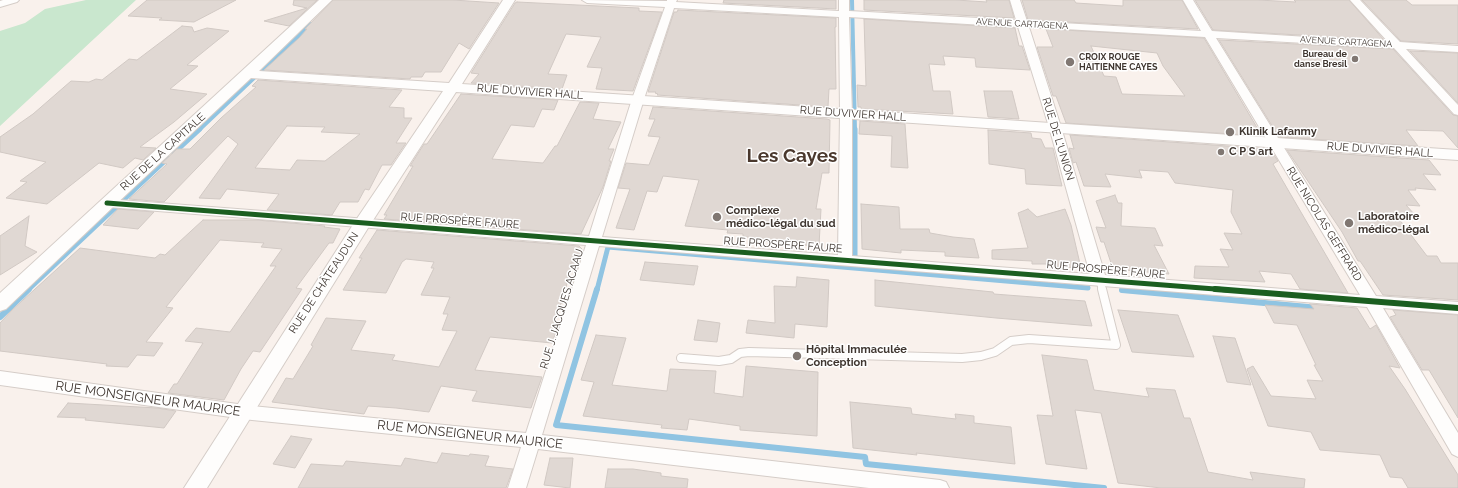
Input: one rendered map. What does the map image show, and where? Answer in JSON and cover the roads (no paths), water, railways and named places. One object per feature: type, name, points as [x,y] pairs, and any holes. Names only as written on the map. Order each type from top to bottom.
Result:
[{"type":"street","points":[[0,4],[14,0]]},
{"type":"street","name":"RUE DE LA CAPITALE","points":[[0,304],[326,0]]},
{"type":"street","name":"RUE DE CHÂTEAUDUN","points":[[195,488],[362,224],[509,0]]},
{"type":"street","name":"AVENUE CARTAGENA","points":[[587,0],[671,2],[844,14],[1458,49]]},
{"type":"street","points":[[844,0],[846,114],[845,260]]},
{"type":"street","name":"RUE DE L'UNION","points":[[1015,0],[1055,127],[1099,279]]},
{"type":"street","name":"RUE NICOLAS GEFFRARD","points":[[1188,0],[1372,302],[1458,449]]},
{"type":"street","points":[[1355,0],[1458,112]]},
{"type":"street","name":"RUE J. JACQUES ACAAU","points":[[517,488],[638,99],[671,2]]},
{"type":"street","name":"RUE DUVIVIER HALL","points":[[248,74],[1458,155]]},
{"type":"street","name":"RUE PROSPÈRE FAURE","points":[[107,203],[1458,308]]},
{"type":"street","name":"RUE MONSEIGNEUR MAURICE","points":[[0,378],[242,412],[532,442],[830,481],[940,488]]},
{"type":"lane","points":[[681,358],[719,361],[731,359],[740,353],[749,352],[962,358],[981,356],[995,352],[1010,341],[1029,339],[1116,345],[1099,279]]},
{"type":"waterway","points":[[852,0],[855,130]]},
{"type":"waterway","points":[[199,130],[311,24]]},
{"type":"waterway","points":[[174,153],[200,129]]},
{"type":"waterway","points":[[855,130],[855,263]]},
{"type":"waterway","points":[[28,290],[168,158]]},
{"type":"waterway","points":[[597,290],[608,247],[1088,288]]},
{"type":"waterway","points":[[0,317],[29,289]]},
{"type":"waterway","points":[[597,289],[556,425],[865,457],[866,464],[1104,488]]},
{"type":"waterway","points":[[1122,290],[1319,308]]},
{"type":"place","name":"Bureau de danse Bresil","points":[[1355,59]]},
{"type":"place","name":"CROIX ROUGE HAITIENNE CAYES","points":[[1070,62]]},
{"type":"place","name":"Klinik Lafanmy","points":[[1230,132]]},
{"type":"place","name":"C P S art","points":[[1221,152]]},
{"type":"place","name":"Complexe médico-légal du sud","points":[[717,217]]},
{"type":"place","name":"Laboratoire médico-légal","points":[[1349,223]]},
{"type":"place","name":"Hôpital Immaculée Conception","points":[[797,356]]},
{"type":"district","name":"Les Cayes","points":[[792,156]]}]
